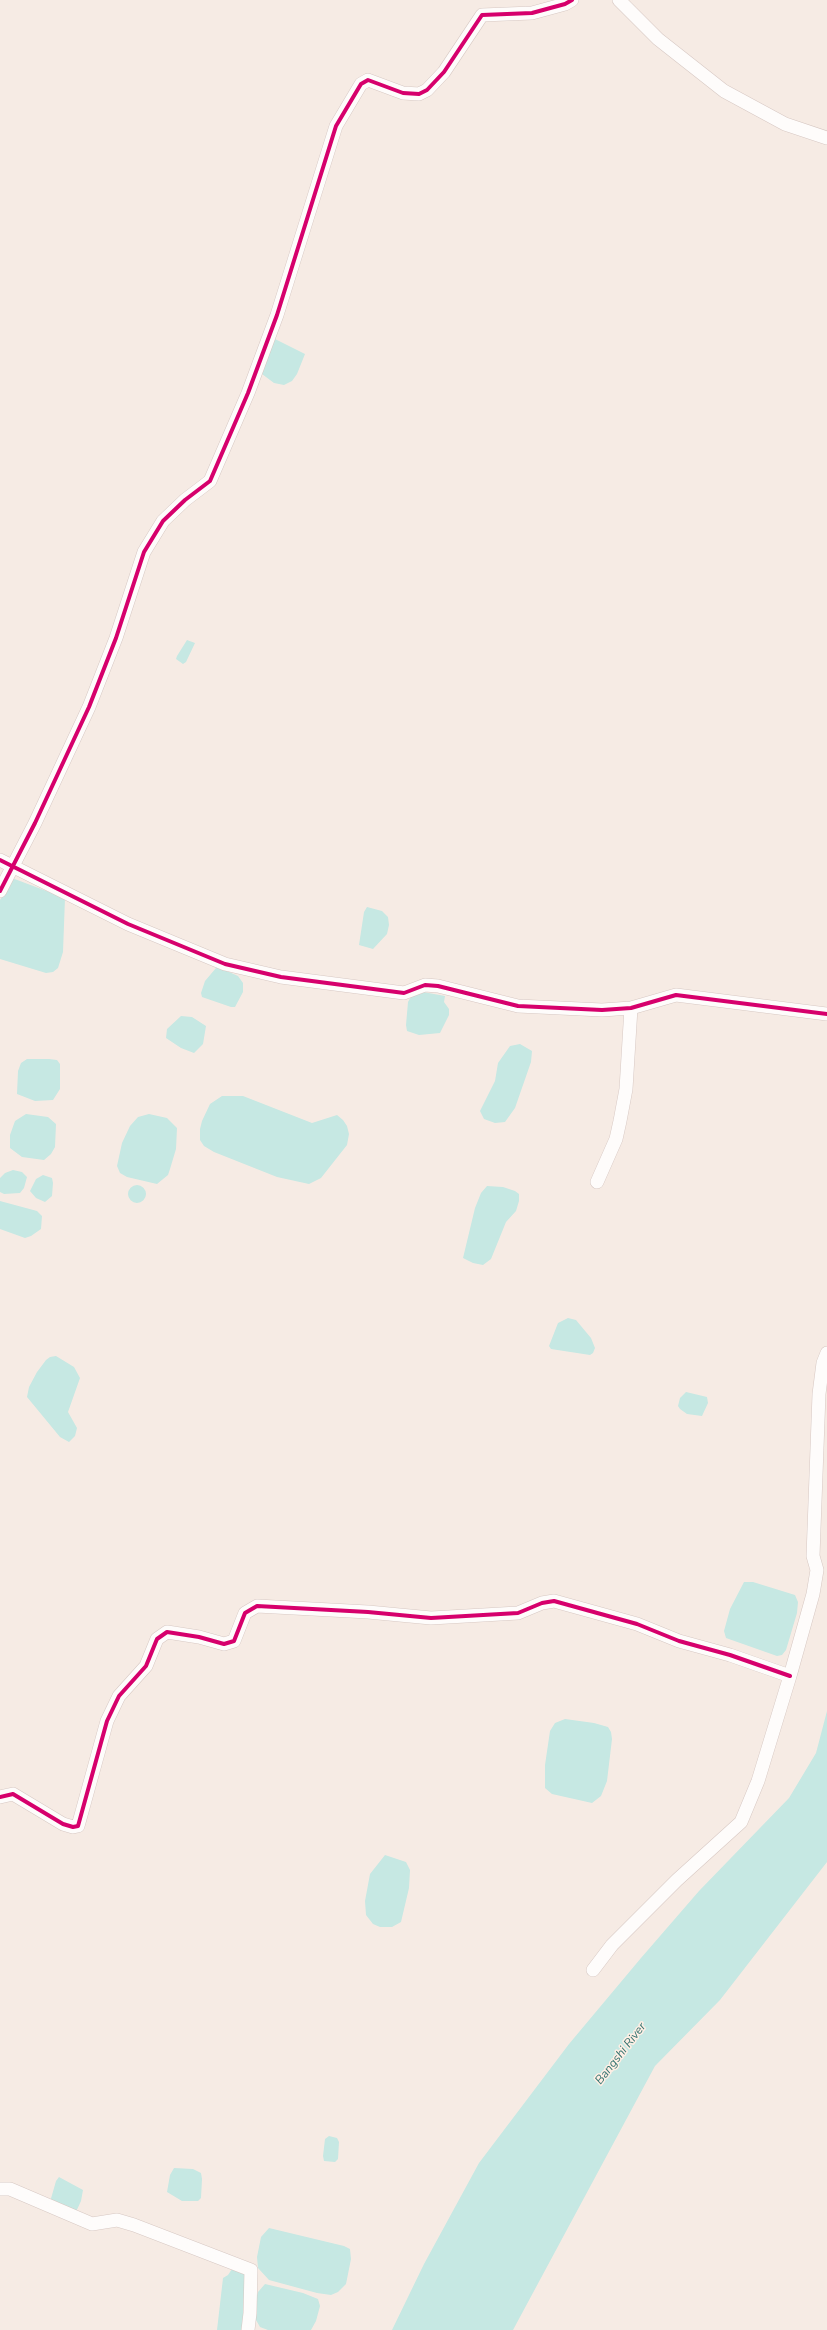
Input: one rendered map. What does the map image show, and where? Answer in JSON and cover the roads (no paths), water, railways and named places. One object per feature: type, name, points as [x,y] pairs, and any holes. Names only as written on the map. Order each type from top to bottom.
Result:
[{"type":"street","points":[[0,891],[6,863],[35,823],[89,707],[116,638],[144,552],[163,521],[185,500],[210,481],[248,393],[277,315],[336,126],[361,84],[368,80],[403,93],[418,94],[427,90],[444,72],[482,15],[532,13],[565,4],[572,0]]},
{"type":"street","points":[[619,0],[658,39],[724,91],[785,124],[827,138]]},
{"type":"street","points":[[6,863],[128,924],[225,964],[281,977],[404,992],[425,985],[438,986],[518,1006],[602,1010],[631,1008],[676,995],[827,1014]]},
{"type":"street","points":[[597,1182],[616,1139],[620,1121],[626,1089],[631,1008]]},
{"type":"street","points":[[593,1970],[612,1945],[666,1891],[741,1822],[758,1781],[813,1594],[817,1570],[813,1556],[819,1394],[823,1363],[827,1353]]},
{"type":"street","points":[[0,1797],[13,1794],[62,1824],[72,1827],[78,1826],[106,1721],[119,1696],[146,1666],[157,1639],[167,1632],[199,1637],[224,1644],[234,1641],[245,1613],[257,1606],[368,1612],[432,1618],[518,1613],[542,1603],[554,1601],[637,1624],[679,1641],[730,1655],[790,1676]]},
{"type":"street","points":[[0,2189],[10,2189],[92,2224],[117,2220],[134,2225],[251,2270],[248,2330]]},
{"type":"water","points":[[273,338],[305,354],[297,374],[292,381],[284,385],[274,383],[262,374]]},
{"type":"water","points":[[187,640],[195,643],[186,662],[183,664],[176,659]]},
{"type":"water","points":[[12,878],[65,898],[63,952],[58,968],[53,972],[46,973],[0,959],[0,900]]},
{"type":"water","points":[[367,907],[382,911],[388,917],[389,925],[387,934],[373,949],[359,945],[364,912]]},
{"type":"water","points":[[216,968],[220,968],[238,976],[243,983],[243,992],[235,1007],[202,997],[201,993],[205,981]]},
{"type":"water","points":[[423,992],[445,996],[444,1002],[449,1009],[449,1015],[440,1033],[419,1035],[407,1031],[406,1025],[408,1002],[412,995]]},
{"type":"water","points":[[181,1016],[192,1017],[206,1026],[203,1044],[194,1053],[181,1048],[166,1038],[167,1029]]},
{"type":"water","points":[[520,1044],[532,1051],[531,1062],[515,1108],[505,1122],[495,1123],[484,1119],[480,1111],[495,1081],[498,1063],[510,1046]]},
{"type":"water","points":[[27,1059],[57,1060],[60,1064],[60,1089],[53,1100],[35,1101],[17,1094],[18,1071],[21,1063]]},
{"type":"water","points":[[222,1096],[243,1096],[312,1123],[337,1115],[347,1126],[349,1134],[347,1145],[321,1178],[309,1184],[277,1177],[214,1152],[204,1146],[200,1140],[202,1121],[210,1104]]},
{"type":"water","points":[[26,1114],[48,1117],[56,1124],[55,1147],[51,1154],[44,1160],[22,1157],[10,1148],[10,1135],[15,1121]]},
{"type":"water","points":[[149,1114],[167,1118],[177,1128],[176,1149],[168,1175],[157,1184],[127,1177],[120,1173],[117,1166],[122,1143],[130,1126],[138,1117]]},
{"type":"water","points":[[13,1170],[22,1172],[27,1177],[24,1188],[20,1193],[4,1194],[0,1192],[0,1178],[5,1173]]},
{"type":"water","points":[[43,1175],[52,1178],[53,1183],[52,1196],[45,1202],[36,1198],[30,1191],[36,1179]]},
{"type":"water","points":[[137,1185],[143,1188],[146,1194],[143,1200],[137,1203],[131,1200],[128,1194],[131,1188]]},
{"type":"water","points":[[487,1186],[503,1187],[515,1191],[519,1194],[519,1201],[516,1211],[506,1222],[491,1259],[483,1265],[473,1263],[463,1258],[475,1208],[481,1193]]},
{"type":"water","points":[[0,1201],[37,1211],[42,1216],[41,1229],[25,1238],[0,1229]]},
{"type":"water","points":[[568,1318],[576,1320],[591,1338],[595,1348],[593,1353],[590,1355],[551,1349],[549,1346],[558,1323]]},
{"type":"water","points":[[56,1356],[74,1367],[80,1378],[68,1412],[77,1428],[75,1436],[69,1442],[60,1437],[27,1397],[29,1387],[37,1372],[46,1360],[50,1357]]},
{"type":"water","points":[[686,1392],[707,1397],[708,1403],[702,1416],[687,1414],[678,1406],[680,1398]]},
{"type":"water","points":[[744,1582],[753,1582],[795,1595],[798,1602],[797,1613],[786,1650],[782,1655],[777,1656],[726,1638],[724,1631],[730,1609]]},
{"type":"water","name":"Bangshi River","points":[[827,1711],[827,1862],[720,2000],[655,2066],[513,2330],[392,2330],[424,2264],[479,2163],[569,2044],[641,1958],[699,1891],[789,1798],[816,1753]]},
{"type":"water","points":[[565,1719],[594,1723],[608,1727],[611,1732],[612,1739],[607,1781],[601,1796],[592,1803],[552,1794],[545,1788],[545,1765],[550,1731],[555,1723]]},
{"type":"water","points":[[385,1855],[406,1862],[410,1870],[409,1888],[401,1922],[392,1927],[380,1927],[373,1924],[366,1915],[365,1901],[370,1874]]},
{"type":"water","points":[[329,2136],[337,2138],[339,2142],[338,2159],[335,2162],[324,2161],[323,2156],[325,2139]]},
{"type":"water","points":[[174,2168],[193,2169],[201,2173],[201,2198],[198,2201],[182,2201],[167,2192],[170,2175]]},
{"type":"water","points":[[59,2177],[83,2190],[81,2201],[75,2214],[50,2202],[56,2181]]},
{"type":"water","points":[[269,2228],[344,2246],[350,2249],[351,2259],[346,2284],[338,2292],[331,2295],[317,2293],[269,2280],[258,2268],[257,2257],[261,2237]]},
{"type":"water","points":[[232,2269],[246,2272],[245,2330],[217,2330],[223,2278],[228,2275]]},
{"type":"water","points":[[265,2284],[303,2293],[318,2299],[320,2306],[316,2321],[311,2330],[268,2330],[260,2327],[256,2320],[255,2302],[258,2292]]}]
